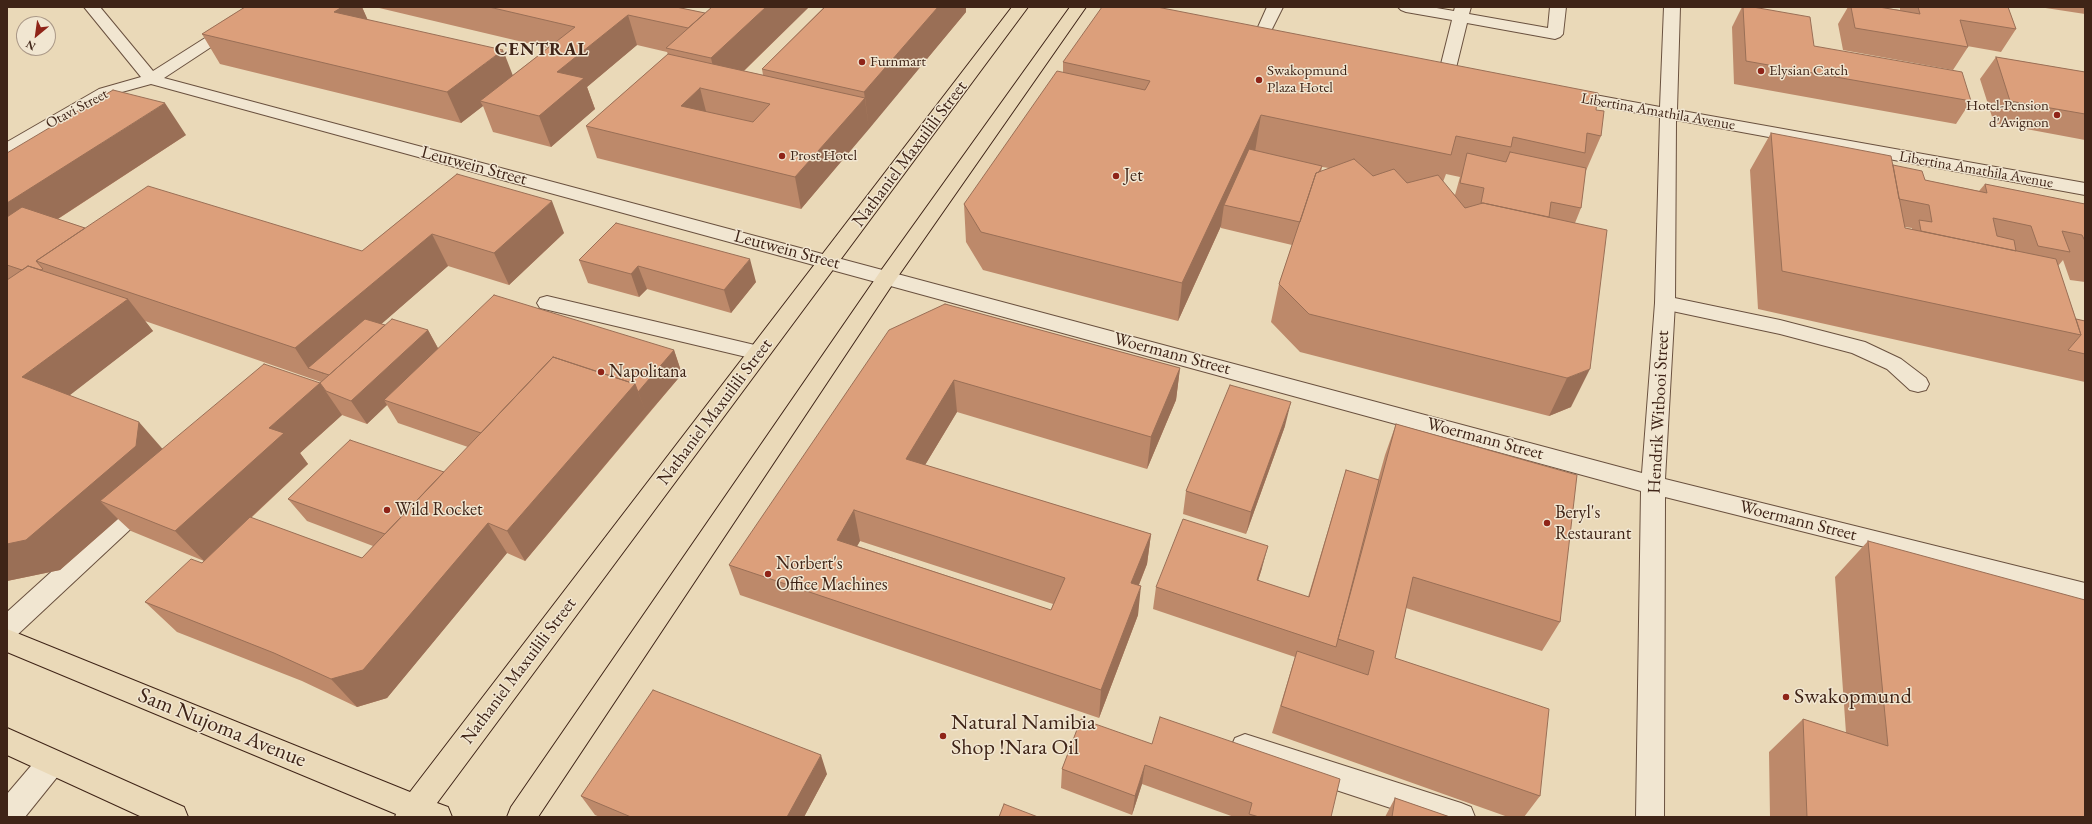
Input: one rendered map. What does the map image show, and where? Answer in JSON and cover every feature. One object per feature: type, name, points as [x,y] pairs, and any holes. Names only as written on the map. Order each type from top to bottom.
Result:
[{"type":"highway","name":"Nathaniel Maxuilili Street","points":[[421,814],[759,353],[1020,7]]},
{"type":"highway","points":[[521,817],[887,277],[1078,7]]},
{"type":"highway","name":"Sam Nujoma Avenue","points":[[7,640],[421,814]]},
{"type":"highway","points":[[7,742],[174,817]]},
{"type":"street","points":[[92,7],[151,79]]},
{"type":"street","name":"Otavi Street","points":[[7,148],[105,92],[151,79],[264,7]]},
{"type":"street","points":[[1262,36],[1275,7]]},
{"type":"street","points":[[1406,7],[1462,12],[1555,34],[1558,7]]},
{"type":"street","name":"Hendrik Witbooi Street","points":[[1650,817],[1653,485],[1665,303],[1668,114],[1672,7]]},
{"type":"street","points":[[1447,72],[1462,12]]},
{"type":"street","name":"Otavi Street","points":[[135,99],[151,79]]},
{"type":"street","name":"Leutwein Street","points":[[151,79],[887,277]]},
{"type":"street","name":"Libertina Amathila Avenue","points":[[1549,92],[2085,189]]},
{"type":"street","name":"Woermann Street","points":[[887,277],[1653,485],[1888,543],[2085,594]]},
{"type":"street","points":[[547,303],[759,353]]},
{"type":"street","points":[[1665,303],[1780,327],[1858,348],[1894,364],[1918,384]]},
{"type":"street","points":[[7,628],[160,489]]},
{"type":"street","points":[[1219,738],[1461,817]]},
{"type":"street","points":[[7,816],[52,762]]},
{"type":"building","points":[[245,7],[342,7],[334,12],[503,50],[447,92],[202,34]]},
{"type":"building","points":[[489,7],[676,7],[705,13],[688,28],[628,15],[557,72],[584,78],[539,116],[480,101],[575,27]]},
{"type":"building","points":[[712,7],[766,7],[711,58],[666,48]]},
{"type":"building","points":[[825,7],[938,7],[864,92],[762,69]]},
{"type":"building","points":[[1102,7],[1157,7],[1598,93],[1596,110],[1604,111],[1601,136],[1587,133],[1585,153],[1513,137],[1511,147],[1456,136],[1451,155],[1261,115],[1182,283],[981,232],[964,204],[1057,71],[1145,90],[1150,81],[1063,62]]},
{"type":"building","points":[[1743,7],[1753,7],[1810,17],[1814,46],[1962,72],[1971,101],[1746,61]]},
{"type":"building","points":[[1851,7],[1879,7],[1920,14],[1918,7],[2008,7],[2016,29],[1960,20],[1968,47],[1855,28]]},
{"type":"building","points":[[668,54],[865,98],[795,177],[586,126]],"holes":[[[700,88],[770,104],[753,122],[681,106]]]},
{"type":"building","points":[[1996,57],[2085,72],[2085,114],[2010,101]]},
{"type":"building","points":[[113,90],[165,103],[7,203],[7,153]]},
{"type":"building","points":[[1771,133],[1891,156],[1905,228],[2056,259],[2081,335],[1782,271]]},
{"type":"building","points":[[1249,149],[1322,166],[1319,172],[1316,173],[1300,222],[1224,205]]},
{"type":"building","points":[[1510,152],[1586,168],[1581,208],[1551,202],[1549,217],[1481,203],[1484,188],[1460,183],[1467,153],[1506,162]]},
{"type":"building","points":[[1354,159],[1373,176],[1394,169],[1407,183],[1438,175],[1465,208],[1483,203],[1607,230],[1590,369],[1567,378],[1309,314],[1279,284],[1316,173]]},
{"type":"building","points":[[1893,165],[1922,171],[1925,180],[1987,193],[1985,184],[2085,204],[2085,241],[2082,235],[2062,231],[2070,252],[2038,246],[2031,226],[1993,218],[1997,236],[2014,240],[2016,251],[1921,231],[1919,220],[1932,222],[1929,205],[1899,199]]},
{"type":"building","points":[[457,174],[552,201],[494,253],[432,234],[295,348],[36,261],[148,186],[362,251]]},
{"type":"building","points":[[22,207],[85,228],[36,261],[43,269],[41,270],[28,266],[22,270],[7,265],[7,217]]},
{"type":"building","points":[[616,223],[750,259],[724,290],[638,266],[631,274],[579,260]]},
{"type":"building","points":[[28,266],[128,299],[22,377],[139,422],[136,446],[26,540],[7,544],[7,280]]},
{"type":"building","points":[[494,295],[674,350],[638,392],[635,384],[553,357],[481,433],[384,400]]},
{"type":"building","points":[[945,304],[1180,368],[1151,437],[954,380],[906,459],[1151,534],[1131,583],[1141,586],[1101,690],[729,565],[889,330]],"holes":[[[854,510],[1065,578],[1051,610],[837,540]]]},
{"type":"building","points":[[365,319],[385,325],[329,375],[308,368]]},
{"type":"building","points":[[392,319],[428,330],[351,401],[326,391],[320,383]]},
{"type":"building","points":[[2076,319],[2085,321],[2085,354],[2068,350],[2081,335]]},
{"type":"building","points":[[553,357],[635,384],[507,531],[488,523],[363,670],[331,679],[274,653],[145,602],[191,559],[202,563],[250,517],[362,558]]},
{"type":"building","points":[[264,364],[320,383],[269,428],[284,433],[175,531],[100,501]]},
{"type":"building","points":[[1230,385],[1291,402],[1251,512],[1186,491]]},
{"type":"building","points":[[1396,424],[1577,475],[1560,622],[1413,577],[1395,658],[1549,709],[1540,796],[1281,706],[1297,651],[1368,675],[1374,651],[1338,639]]},
{"type":"building","points":[[350,440],[444,472],[385,534],[288,499]]},
{"type":"building","points":[[1346,470],[1379,480],[1336,647],[1156,587],[1183,519],[1268,546],[1257,580],[1309,597]]},
{"type":"building","points":[[1868,541],[2085,600],[2085,817],[1807,817],[1803,719],[1888,746]]},
{"type":"building","points":[[653,690],[821,755],[787,817],[631,817],[581,796]]},
{"type":"building","points":[[1160,717],[1340,779],[1331,817],[1259,817],[1249,814],[1252,803],[1145,765],[1135,796],[1062,769],[1081,719],[1152,744]]},
{"type":"building","points":[[1395,798],[1450,817],[1392,817]]},
{"type":"building","points":[[1004,804],[1038,817],[999,817]]},
{"type":"place","name":"Furnmart","points":[[862,62]]},
{"type":"place","name":"Elysian Catch","points":[[1761,71]]},
{"type":"place","name":"Swakopmund Plaza Hotel","points":[[1259,80]]},
{"type":"place","name":"Hotel-Pension d'Avignon","points":[[2057,115]]},
{"type":"place","name":"Prost Hotel","points":[[782,156]]},
{"type":"place","name":"Jet","points":[[1116,176]]},
{"type":"place","name":"Napolitana","points":[[601,372]]},
{"type":"place","name":"Wild Rocket","points":[[387,510]]},
{"type":"place","name":"Beryl's Restaurant","points":[[1547,523]]},
{"type":"place","name":"Norbert's Office Machines","points":[[768,574]]},
{"type":"place","name":"Swakopmund","points":[[1786,697]]},
{"type":"place","name":"Natural Namibia Shop !Nara Oil","points":[[943,736]]},
{"type":"district","name":"CENTRAL","points":[[542,50]]}]
